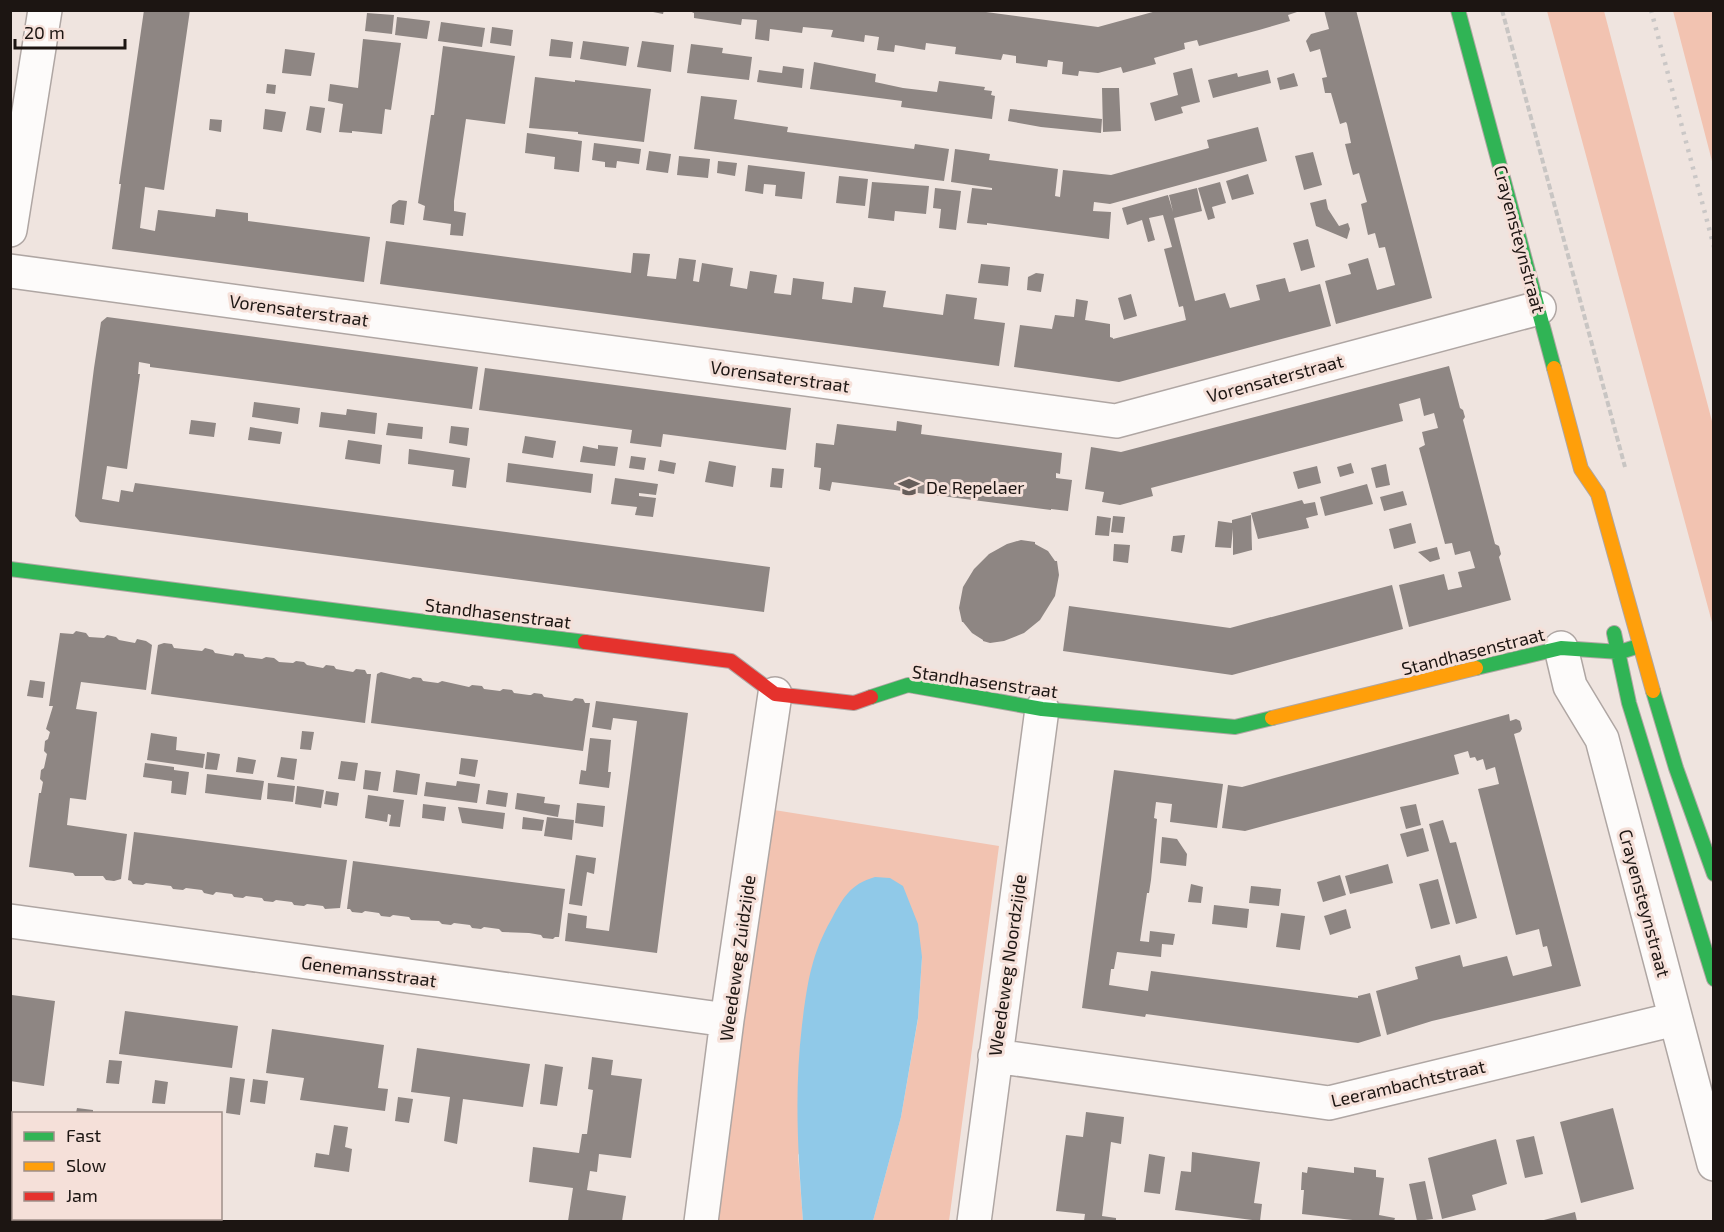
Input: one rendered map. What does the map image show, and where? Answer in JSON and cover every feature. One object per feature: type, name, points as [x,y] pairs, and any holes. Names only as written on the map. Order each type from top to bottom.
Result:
[{"type":"street","points":[[10,230],[45,10]]},
{"type":"street","name":"Crayensteynstraat","points":[[1458,10],[1581,469],[1598,494],[1639,646],[1676,768],[1713,874]]},
{"type":"street","name":"Vorensaterstraat","points":[[10,271],[1116,421],[1539,308]]},
{"type":"street","name":"Crayensteynstraat","points":[[1579,487],[1581,469]]},
{"type":"street","name":"Standhasenstraat","points":[[10,569],[731,661],[775,694],[854,703],[908,686],[1042,709],[1235,727],[1561,648],[1620,652],[1639,646]]},
{"type":"street","points":[[1610,618],[1620,652],[1629,703],[1713,979]]},
{"type":"street","name":"Crayensteynstraat","points":[[1561,648],[1570,686],[1602,739],[1713,1164]]},
{"type":"street","name":"Weedeweg Zuidzijde","points":[[701,1221],[775,694]]},
{"type":"street","name":"Weedeweg Noordzijde","points":[[974,1221],[1042,709]]},
{"type":"street","name":"Genemansstraat","points":[[10,921],[728,1020]]},
{"type":"street","name":"Leerambachtstraat","points":[[995,1056],[1329,1104],[1675,1019]]},
{"type":"path","points":[[1502,10],[1626,473]]},
{"type":"shaded area","points":[[1547,11],[1604,11],[1713,425],[1713,626]]},
{"type":"shaded area","points":[[1673,11],[1713,11],[1713,165]]},
{"type":"shaded area","points":[[768,809],[999,846],[949,1221],[873,1221],[901,1117],[918,1019],[922,957],[798,1155],[803,1221],[713,1222]]},
{"type":"water","points":[[875,877],[890,878],[903,886],[918,924],[922,957],[918,1018],[901,1117],[873,1221],[803,1221],[797,1099],[808,983],[814,958],[839,905],[853,888]]},
{"type":"building","points":[[144,10],[190,10],[164,190],[145,187],[140,228],[155,231],[158,210],[215,217],[216,209],[248,213],[248,221],[370,237],[364,282],[112,249]]},
{"type":"building","points":[[643,10],[664,10],[663,14]]},
{"type":"building","points":[[687,10],[971,10],[1098,27],[1160,10],[1300,11],[1288,15],[1290,21],[1259,30],[1199,46],[1197,40],[1184,43],[1185,49],[1154,58],[1156,64],[1123,73],[1121,67],[1098,73],[1079,71],[1078,76],[1062,74],[1063,62],[1048,60],[1047,67],[1016,63],[1016,56],[1003,54],[1001,60],[955,54],[956,47],[926,43],[925,50],[895,45],[894,52],[877,50],[879,37],[865,35],[864,42],[831,37],[833,30],[803,27],[802,33],[770,29],[769,41],[755,39],[757,20],[742,19],[741,25],[694,18],[694,13]]},
{"type":"building","points":[[1324,10],[1356,10],[1432,298],[1336,324],[1325,281],[1351,274],[1348,264],[1368,258],[1377,290],[1395,285],[1385,247],[1379,248],[1375,233],[1368,235],[1361,204],[1367,202],[1359,173],[1353,175],[1345,144],[1351,143],[1347,124],[1346,122],[1340,124],[1331,93],[1325,93],[1322,78],[1327,77],[1320,49],[1310,52],[1306,41],[1311,34],[1329,29]]},
{"type":"building","points":[[367,13],[394,15],[392,34],[365,31]]},
{"type":"building","points":[[397,17],[430,21],[427,39],[395,35]]},
{"type":"building","points":[[441,22],[485,28],[482,47],[438,41]]},
{"type":"building","points":[[492,27],[513,30],[511,46],[490,43]]},
{"type":"building","points":[[363,39],[401,43],[391,110],[385,109],[382,134],[339,132],[343,104],[328,101],[330,84],[358,88]]},
{"type":"building","points":[[551,39],[573,42],[571,58],[549,56]]},
{"type":"building","points":[[583,41],[629,47],[626,66],[580,59]]},
{"type":"building","points":[[642,41],[674,45],[671,72],[637,67]]},
{"type":"building","points":[[691,44],[723,48],[722,53],[752,57],[749,80],[687,73]]},
{"type":"building","points":[[443,46],[515,56],[505,124],[466,119],[454,201],[454,211],[466,213],[463,236],[450,235],[451,224],[423,220],[425,206],[418,203],[431,115],[434,115]]},
{"type":"building","points":[[285,49],[315,53],[311,76],[282,73]]},
{"type":"building","points":[[814,62],[876,74],[875,82],[903,88],[937,92],[939,81],[985,87],[984,90],[992,91],[991,95],[995,96],[992,119],[901,107],[902,101],[810,89]]},
{"type":"building","points":[[783,66],[804,69],[802,88],[757,82],[759,70],[782,73]]},
{"type":"building","points":[[1192,68],[1200,102],[1181,107],[1183,113],[1155,121],[1150,103],[1178,95],[1173,73]]},
{"type":"building","points":[[1268,70],[1271,83],[1213,98],[1208,80],[1237,73],[1238,77]]},
{"type":"building","points":[[1294,73],[1298,86],[1280,90],[1277,78]]},
{"type":"building","points":[[535,77],[651,89],[644,142],[578,134],[578,132],[529,128]]},
{"type":"building","points":[[267,84],[276,85],[275,94],[266,93]]},
{"type":"building","points":[[1102,88],[1119,88],[1121,131],[1103,132]]},
{"type":"building","points":[[701,96],[737,100],[734,119],[788,127],[787,132],[914,149],[915,144],[949,149],[944,181],[694,149]]},
{"type":"building","points":[[310,106],[325,108],[321,133],[306,130]]},
{"type":"building","points":[[265,109],[286,112],[282,132],[263,129]]},
{"type":"building","points":[[1010,109],[1102,119],[1101,133],[1008,121]]},
{"type":"building","points":[[210,119],[222,120],[221,132],[209,130]]},
{"type":"building","points":[[1258,127],[1267,161],[1110,204],[1094,202],[1093,211],[1111,212],[1109,239],[987,223],[987,225],[967,223],[972,188],[992,190],[992,188],[951,182],[955,149],[990,154],[989,160],[1058,169],[1055,196],[1060,197],[1063,170],[1111,175],[1209,148],[1207,140]]},
{"type":"building","points":[[527,133],[582,141],[579,172],[554,169],[555,157],[525,153]]},
{"type":"building","points":[[594,143],[641,149],[639,164],[617,161],[616,168],[605,167],[605,162],[592,160]]},
{"type":"building","points":[[649,151],[671,154],[668,173],[646,170]]},
{"type":"building","points":[[1313,152],[1322,185],[1304,190],[1295,156]]},
{"type":"building","points":[[679,156],[710,159],[708,178],[677,175]]},
{"type":"building","points":[[718,161],[737,163],[735,176],[717,173]]},
{"type":"building","points":[[748,165],[805,172],[802,199],[775,196],[776,185],[764,184],[763,194],[745,191]]},
{"type":"building","points":[[1248,174],[1254,194],[1232,200],[1226,181]]},
{"type":"building","points":[[839,176],[868,179],[865,206],[836,203]]},
{"type":"building","points":[[872,182],[929,186],[926,214],[895,211],[894,221],[868,218]]},
{"type":"building","points":[[1220,182],[1226,203],[1212,207],[1215,218],[1208,220],[1198,188]]},
{"type":"building","points":[[935,188],[961,191],[956,230],[939,228],[941,209],[933,208]]},
{"type":"building","points":[[1197,188],[1202,211],[1174,218],[1195,301],[1225,293],[1230,308],[1260,300],[1256,285],[1285,278],[1289,292],[1320,284],[1331,326],[1119,382],[1014,367],[1020,325],[1052,329],[1055,315],[1074,317],[1076,299],[1088,301],[1085,320],[1110,324],[1110,337],[1113,339],[1186,320],[1183,306],[1179,307],[1164,249],[1172,247],[1163,215],[1149,218],[1155,240],[1148,242],[1142,220],[1127,225],[1122,208],[1168,195],[1173,212],[1169,195]]},
{"type":"building","points":[[1326,199],[1328,209],[1339,226],[1348,223],[1350,229],[1347,239],[1316,226],[1310,203]]},
{"type":"building","points":[[399,200],[407,201],[404,225],[390,223],[392,205]]},
{"type":"building","points":[[1308,239],[1315,267],[1301,271],[1293,243]]},
{"type":"building","points":[[386,241],[631,273],[633,253],[650,254],[647,276],[676,279],[679,258],[696,260],[693,281],[699,282],[702,263],[733,268],[730,286],[747,289],[750,271],[777,275],[774,293],[791,295],[793,278],[824,282],[822,299],[852,303],[854,287],[886,291],[883,307],[943,315],[946,294],[977,298],[974,319],[1005,323],[999,366],[380,284]]},
{"type":"building","points":[[981,264],[1010,267],[1008,286],[978,283]]},
{"type":"building","points":[[1036,273],[1044,274],[1041,292],[1027,290],[1028,277]]},
{"type":"building","points":[[1131,294],[1137,316],[1124,320],[1118,298]]},
{"type":"building","points":[[107,317],[478,367],[472,409],[150,367],[150,364],[139,362],[138,374],[140,374],[127,469],[107,466],[102,499],[119,502],[121,490],[133,492],[135,483],[770,567],[764,612],[80,522],[75,516],[94,368],[101,322]]},
{"type":"building","points":[[1449,366],[1460,408],[1465,417],[1463,420],[1495,544],[1499,546],[1501,554],[1499,557],[1511,600],[1409,627],[1399,585],[1444,574],[1448,590],[1462,587],[1458,572],[1475,568],[1470,551],[1455,555],[1452,543],[1445,544],[1419,448],[1425,445],[1422,432],[1438,428],[1434,413],[1424,416],[1420,398],[1399,404],[1403,421],[1151,488],[1153,496],[1120,505],[1102,502],[1104,492],[1085,489],[1091,447],[1121,452]]},
{"type":"building","points":[[485,368],[791,408],[786,450],[663,434],[661,447],[630,443],[632,430],[479,410]]},
{"type":"building","points":[[254,402],[300,408],[298,424],[252,417]]},
{"type":"building","points":[[347,409],[377,413],[375,434],[319,427],[321,412],[346,415]]},
{"type":"building","points":[[191,420],[216,423],[214,437],[189,434]]},
{"type":"building","points":[[897,421],[922,425],[921,434],[1062,453],[1060,474],[1056,473],[1056,478],[1072,480],[1068,511],[832,482],[830,491],[819,489],[821,468],[814,467],[816,443],[834,445],[837,424],[896,431]]},
{"type":"building","points":[[388,423],[423,427],[422,439],[386,435]]},
{"type":"building","points":[[451,426],[469,428],[467,446],[449,443]]},
{"type":"building","points":[[250,427],[282,432],[280,444],[248,440]]},
{"type":"building","points":[[525,436],[556,441],[553,458],[522,453]]},
{"type":"building","points":[[348,440],[382,445],[380,464],[345,459]]},
{"type":"building","points":[[598,445],[618,447],[615,466],[580,462],[583,446],[598,449]]},
{"type":"building","points":[[409,449],[470,458],[466,488],[452,486],[454,470],[408,464]]},
{"type":"building","points":[[631,456],[646,458],[644,470],[629,468]]},
{"type":"building","points":[[660,460],[676,463],[674,474],[658,471]]},
{"type":"building","points":[[709,461],[736,466],[733,487],[705,482]]},
{"type":"building","points":[[508,463],[593,474],[591,493],[506,482]]},
{"type":"building","points":[[1351,463],[1354,473],[1340,477],[1337,467]]},
{"type":"building","points":[[1386,464],[1390,485],[1376,488],[1371,468]]},
{"type":"building","points":[[1317,466],[1321,483],[1298,489],[1293,472]]},
{"type":"building","points":[[772,468],[784,469],[782,488],[770,487]]},
{"type":"building","points":[[615,478],[658,484],[656,495],[639,493],[639,496],[656,498],[653,517],[635,515],[637,507],[611,504]]},
{"type":"building","points":[[1367,484],[1373,504],[1325,516],[1320,497]]},
{"type":"building","points":[[1403,491],[1407,505],[1384,511],[1380,497]]},
{"type":"building","points":[[1302,500],[1304,504],[1315,502],[1318,515],[1306,518],[1309,528],[1258,539],[1251,513]]},
{"type":"building","points":[[1251,515],[1252,550],[1233,555],[1233,529],[1231,548],[1215,547],[1218,521],[1232,523],[1232,520]]},
{"type":"building","points":[[1097,516],[1111,518],[1109,536],[1095,535]]},
{"type":"building","points":[[1113,516],[1125,517],[1123,533],[1111,532]]},
{"type":"building","points":[[1411,523],[1416,543],[1394,549],[1389,529]]},
{"type":"building","points":[[1185,535],[1182,553],[1171,551],[1173,536]]},
{"type":"building","points":[[1021,540],[1035,542],[1057,561],[1059,575],[1055,596],[1040,620],[1024,633],[1004,641],[990,643],[983,641],[962,622],[959,608],[963,587],[974,569],[989,554],[1007,544]]},
{"type":"building","points":[[1114,544],[1130,545],[1128,563],[1113,561]]},
{"type":"building","points":[[1437,547],[1440,559],[1430,562],[1418,552]]},
{"type":"building","points":[[1392,585],[1403,629],[1232,675],[1063,651],[1069,606],[1230,628]]},
{"type":"building","points":[[76,631],[86,633],[89,637],[104,638],[107,635],[135,643],[137,639],[146,641],[152,645],[146,690],[81,682],[76,709],[97,712],[86,800],[70,798],[67,825],[127,834],[121,879],[114,881],[106,880],[103,876],[75,876],[73,873],[29,867],[39,793],[41,793],[43,782],[40,779],[41,770],[44,768],[47,754],[44,751],[45,741],[50,732],[46,729],[53,706],[49,706],[60,633],[73,634]]},
{"type":"building","points":[[172,644],[174,648],[202,651],[205,648],[215,653],[233,656],[235,653],[243,654],[245,657],[274,658],[279,662],[304,662],[307,665],[323,668],[326,665],[334,666],[336,669],[353,672],[356,669],[365,670],[367,674],[371,674],[365,723],[151,694],[158,645]]},
{"type":"building","points":[[381,672],[410,679],[421,678],[423,681],[438,683],[442,681],[469,687],[482,686],[484,689],[512,690],[514,693],[529,695],[542,694],[544,697],[572,701],[575,698],[583,699],[585,703],[590,703],[583,751],[371,723],[377,674]]},
{"type":"building","points":[[30,680],[45,682],[43,698],[27,696]]},
{"type":"building","points":[[596,701],[688,713],[657,953],[565,941],[568,913],[587,916],[586,928],[609,931],[630,776],[637,721],[613,718],[611,730],[592,727]]},
{"type":"building","points":[[1509,714],[1510,721],[1516,719],[1520,721],[1522,729],[1514,734],[1581,986],[1432,1021],[1387,1035],[1376,991],[1418,979],[1415,967],[1460,955],[1463,967],[1507,956],[1513,976],[1552,966],[1547,946],[1543,947],[1539,929],[1516,935],[1478,789],[1499,784],[1495,767],[1486,770],[1483,759],[1477,761],[1475,757],[1470,758],[1468,751],[1454,755],[1459,774],[1245,831],[1222,828],[1228,785],[1242,787]]},
{"type":"building","points":[[302,731],[314,732],[311,750],[300,749]]},
{"type":"building","points":[[151,733],[177,737],[176,750],[205,754],[203,768],[147,760]]},
{"type":"building","points":[[590,738],[611,740],[609,788],[579,784],[581,770],[586,771]]},
{"type":"building","points":[[207,752],[220,754],[217,770],[205,769]]},
{"type":"building","points":[[238,757],[256,760],[253,774],[236,772]]},
{"type":"building","points":[[281,757],[297,759],[294,780],[277,777]]},
{"type":"building","points":[[461,758],[478,760],[475,777],[459,774]]},
{"type":"building","points":[[341,761],[358,763],[355,781],[338,779]]},
{"type":"building","points":[[145,763],[174,767],[174,770],[189,772],[186,795],[171,793],[172,781],[143,777]]},
{"type":"building","points":[[365,770],[381,772],[378,791],[363,789]]},
{"type":"building","points":[[396,770],[420,774],[417,795],[393,792]]},
{"type":"building","points":[[1114,770],[1223,784],[1217,828],[1170,822],[1172,804],[1156,802],[1154,818],[1157,819],[1151,880],[1140,941],[1149,942],[1150,931],[1175,934],[1173,945],[1162,944],[1161,957],[1117,952],[1114,969],[1111,969],[1109,985],[1148,991],[1151,971],[1358,998],[1358,996],[1370,993],[1381,1036],[1358,1043],[1146,1014],[1145,1017],[1082,1008]]},
{"type":"building","points":[[207,774],[264,781],[261,800],[205,793]]},
{"type":"building","points":[[457,781],[480,784],[477,803],[424,796],[426,782],[456,786]]},
{"type":"building","points":[[268,783],[295,786],[293,802],[267,799]]},
{"type":"building","points":[[297,786],[324,790],[321,808],[295,804]]},
{"type":"building","points":[[488,790],[508,793],[506,807],[486,804]]},
{"type":"building","points":[[326,791],[339,793],[337,806],[324,804]]},
{"type":"building","points":[[517,793],[545,797],[544,803],[560,805],[558,817],[515,809]]},
{"type":"building","points":[[368,795],[404,800],[400,827],[389,826],[391,815],[388,814],[387,822],[365,818]]},
{"type":"building","points":[[577,803],[605,806],[603,827],[575,823]]},
{"type":"building","points":[[423,804],[446,807],[444,821],[422,818]]},
{"type":"building","points":[[1416,804],[1421,825],[1406,829],[1400,807]]},
{"type":"building","points":[[458,807],[505,813],[503,829],[462,823]]},
{"type":"building","points":[[523,817],[544,820],[542,831],[522,829]]},
{"type":"building","points":[[547,817],[574,820],[572,840],[544,836]]},
{"type":"building","points":[[1443,820],[1450,843],[1456,842],[1477,918],[1456,924],[1429,824]]},
{"type":"building","points":[[1423,828],[1429,851],[1407,857],[1400,834]]},
{"type":"building","points":[[134,832],[347,860],[340,908],[325,909],[323,906],[294,905],[292,902],[264,901],[262,898],[234,897],[232,894],[216,892],[213,895],[204,893],[202,890],[173,889],[171,886],[146,883],[133,884],[128,880]]},
{"type":"building","points":[[1162,837],[1177,839],[1187,854],[1186,866],[1160,863]]},
{"type":"building","points":[[576,855],[596,858],[594,874],[587,872],[582,906],[569,904]]},
{"type":"building","points":[[353,861],[565,889],[559,937],[543,938],[541,935],[529,933],[502,932],[499,929],[484,927],[472,928],[470,925],[454,923],[442,924],[439,921],[411,920],[409,917],[393,915],[381,916],[379,913],[365,911],[352,912],[347,909]]},
{"type":"building","points":[[1388,864],[1393,883],[1350,894],[1345,876]]},
{"type":"building","points":[[1340,875],[1346,895],[1323,902],[1317,882]]},
{"type":"building","points":[[1438,879],[1450,924],[1431,929],[1419,884]]},
{"type":"building","points":[[1191,884],[1203,887],[1201,903],[1188,902]]},
{"type":"building","points":[[1251,886],[1281,889],[1279,906],[1249,903]]},
{"type":"building","points":[[1214,905],[1249,909],[1247,928],[1212,924]]},
{"type":"building","points":[[1346,909],[1351,928],[1330,935],[1324,916]]},
{"type":"building","points":[[1281,913],[1305,916],[1300,950],[1276,947]]},
{"type":"building","points":[[12,995],[55,1001],[44,1086],[10,1081]]},
{"type":"building","points":[[125,1011],[238,1026],[232,1068],[119,1054]]},
{"type":"building","points":[[272,1029],[384,1045],[378,1088],[388,1089],[385,1111],[300,1100],[304,1078],[266,1073]]},
{"type":"building","points":[[417,1048],[530,1064],[523,1107],[463,1099],[457,1144],[444,1141],[450,1097],[411,1092]]},
{"type":"building","points":[[592,1057],[613,1060],[611,1075],[642,1079],[631,1158],[599,1154],[597,1172],[590,1171],[587,1190],[626,1196],[622,1221],[568,1221],[573,1188],[529,1182],[533,1147],[579,1153],[582,1134],[587,1134],[593,1090],[588,1089]]},
{"type":"building","points":[[109,1060],[122,1061],[119,1084],[106,1083]]},
{"type":"building","points":[[545,1064],[563,1067],[557,1106],[540,1104]]},
{"type":"building","points":[[230,1077],[245,1079],[240,1115],[226,1113]]},
{"type":"building","points":[[253,1079],[268,1081],[265,1104],[250,1102]]},
{"type":"building","points":[[155,1080],[168,1082],[165,1104],[152,1103]]},
{"type":"building","points":[[398,1097],[413,1099],[409,1123],[395,1121]]},
{"type":"building","points":[[77,1108],[93,1110],[93,1112],[76,1112]]},
{"type":"building","points":[[1613,1108],[1634,1189],[1581,1203],[1560,1122]]},
{"type":"building","points":[[1086,1112],[1124,1117],[1121,1144],[1111,1142],[1102,1216],[1116,1218],[1116,1221],[1084,1221],[1085,1214],[1056,1211],[1066,1135],[1083,1137]]},
{"type":"building","points":[[10,1115],[12,1115],[12,1192],[10,1192]]},
{"type":"building","points":[[334,1125],[348,1127],[345,1147],[352,1149],[349,1172],[314,1167],[316,1153],[329,1155]]},
{"type":"building","points":[[1534,1136],[1543,1174],[1525,1178],[1516,1140]]},
{"type":"building","points":[[1496,1139],[1507,1184],[1472,1195],[1476,1210],[1442,1219],[1428,1158]]},
{"type":"building","points":[[1192,1152],[1260,1162],[1254,1203],[1262,1204],[1260,1221],[1175,1210],[1181,1171],[1191,1172]]},
{"type":"building","points":[[1149,1154],[1165,1157],[1160,1194],[1144,1192]]},
{"type":"building","points":[[1308,1167],[1354,1173],[1354,1167],[1376,1170],[1376,1177],[1384,1178],[1379,1215],[1395,1218],[1394,1221],[1361,1221],[1302,1214],[1304,1190],[1301,1190],[1302,1172],[1307,1173]]},
{"type":"building","points":[[1425,1181],[1433,1219],[1417,1221],[1409,1184]]},
{"type":"building","points":[[1575,1212],[1577,1221],[1540,1221]]},
{"type":"railway","points":[[1651,10],[1714,247]]},
{"type":"traffic: fast","points":[[1458,10],[1554,368]]},
{"type":"traffic: fast","points":[[10,569],[585,642]]},
{"type":"traffic: fast","points":[[1614,633],[1629,703],[1714,979]]},
{"type":"traffic: fast","points":[[1476,668],[1561,648],[1620,652],[1639,646]]},
{"type":"traffic: fast","points":[[871,697],[908,685],[1042,709],[1235,727],[1272,718]]},
{"type":"traffic: fast","points":[[1653,691],[1676,768],[1714,874]]},
{"type":"traffic: slow","points":[[1554,368],[1581,469],[1598,494],[1653,691]]},
{"type":"traffic: slow","points":[[1272,718],[1476,668]]},
{"type":"traffic: jam","points":[[585,642],[731,661],[775,694],[854,703],[871,697]]},
{"type":"place","name":"De Repelaer","points":[[909,487]]}]
